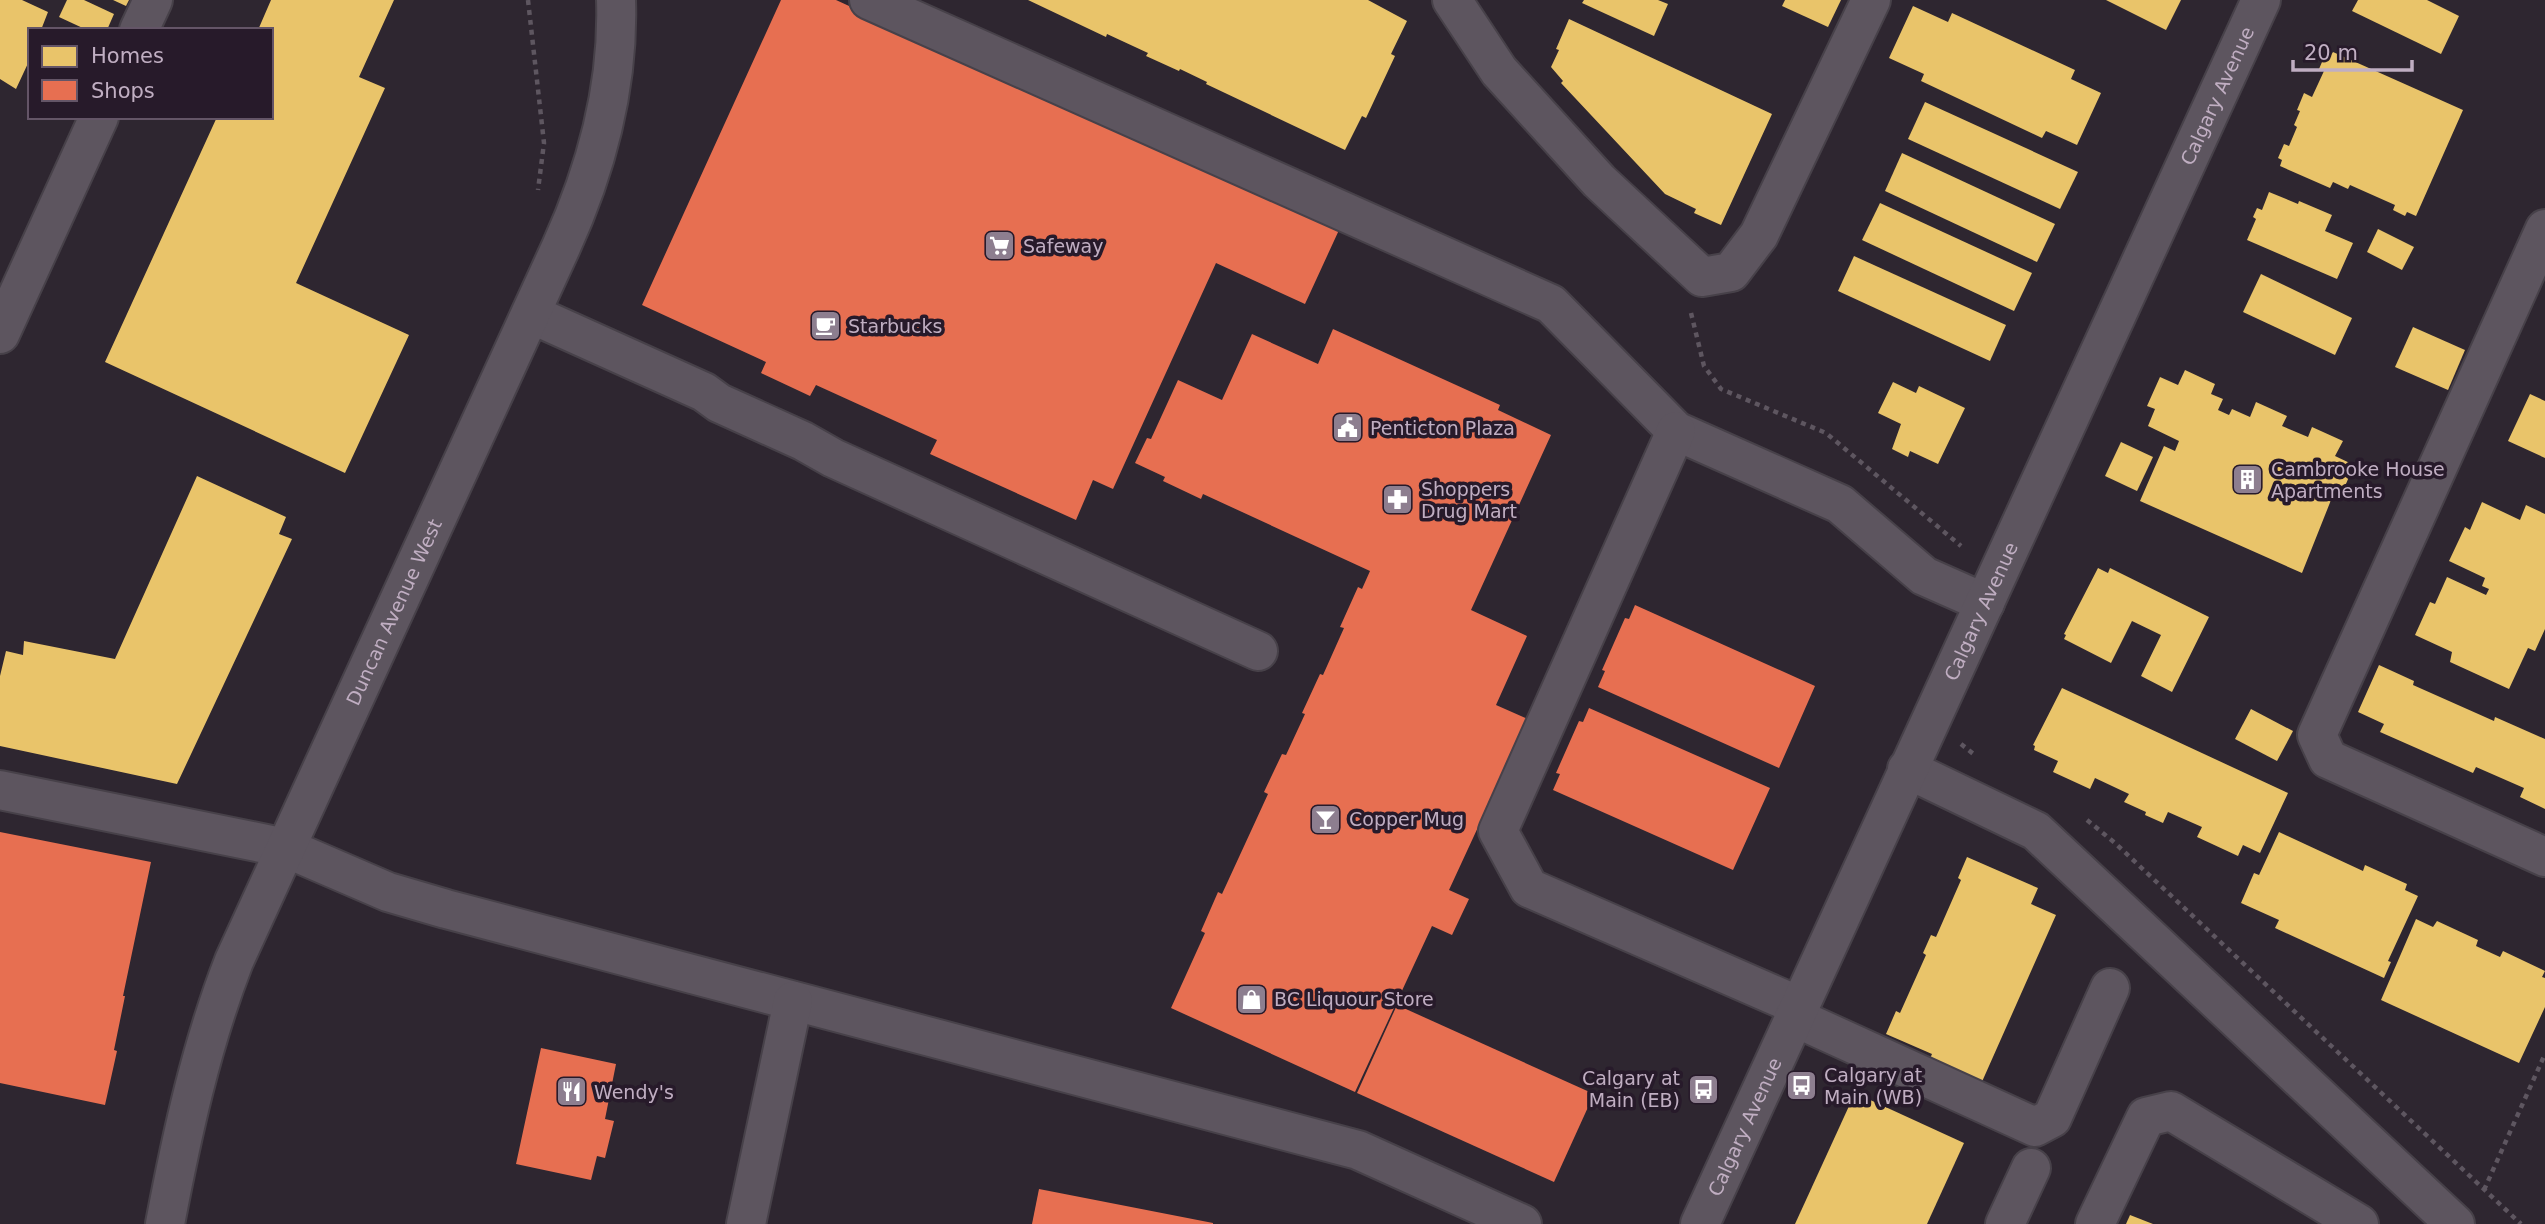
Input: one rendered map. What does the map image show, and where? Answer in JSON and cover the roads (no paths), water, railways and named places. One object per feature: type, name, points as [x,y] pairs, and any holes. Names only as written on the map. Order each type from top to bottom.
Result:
[{"type":"street","points":[[140,28],[153,0]]},
{"type":"street","name":"Duncan Avenue West","points":[[164,1224],[198,1065],[234,961],[578,209],[605,124],[614,71],[616,0]]},
{"type":"street","points":[[869,0],[1551,304],[1676,431],[1840,504],[1924,576],[1985,603]]},
{"type":"street","points":[[1467,8],[1499,71],[1599,181],[1702,277],[1731,272],[1759,235],[1871,0]]},
{"type":"street","name":"Calgary Avenue","points":[[1700,1224],[2261,0]]},
{"type":"street","points":[[0,334],[98,119]]},
{"type":"street","points":[[2545,229],[2317,735],[2328,759],[2545,858]]},
{"type":"street","points":[[531,314],[704,392],[719,403],[803,441],[832,458],[1258,651]]},
{"type":"street","points":[[1676,431],[1498,831],[1530,888],[2035,1127],[2052,1118],[2110,988]]},
{"type":"street","points":[[1907,769],[2036,831],[2455,1224]]},
{"type":"street","points":[[0,790],[286,848],[388,892],[446,909],[1358,1150],[1522,1224]]},
{"type":"street","points":[[746,1224],[793,1001]]},
{"type":"street","points":[[2095,1224],[2146,1117],[2171,1111],[2359,1224]]},
{"type":"street","points":[[2005,1224],[2031,1168]]},
{"type":"place","name":"Safeway","points":[[1000,246]]},
{"type":"place","name":"Starbucks","points":[[825,326]]},
{"type":"place","name":"Penticton Plaza","points":[[1347,428]]},
{"type":"place","name":"Cambrooke House Apartments","points":[[2248,480]]},
{"type":"place","name":"Shoppers Drug Mart","points":[[1398,500]]},
{"type":"place","name":"Copper Mug","points":[[1326,819]]},
{"type":"place","name":"BC Liquour Store","points":[[1251,999]]},
{"type":"place","name":"Calgary at Main (WB)","points":[[1801,1086]]},
{"type":"place","name":"Calgary at Main (EB)","points":[[1703,1089]]},
{"type":"place","name":"Wendy's","points":[[571,1092]]}]
